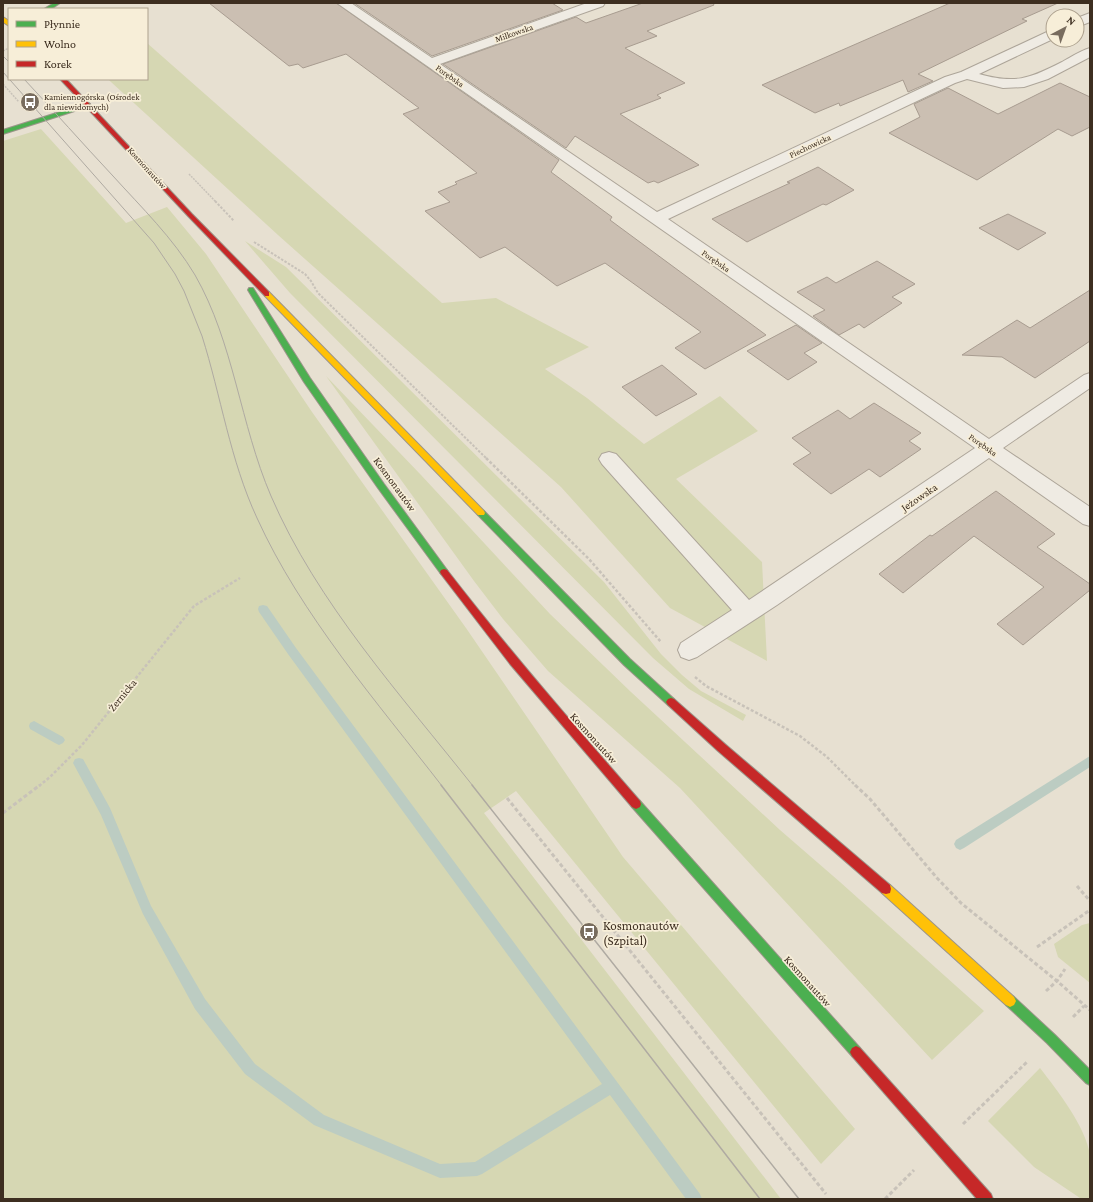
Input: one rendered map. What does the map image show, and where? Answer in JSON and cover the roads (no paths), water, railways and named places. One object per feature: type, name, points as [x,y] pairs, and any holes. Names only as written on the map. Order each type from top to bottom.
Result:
[{"type":"main road","points":[[49,8],[58,3]]},
{"type":"main road","name":"Kosmonautów","points":[[64,80],[190,215],[627,662],[722,748],[922,920],[1051,1039],[1090,1079]]},
{"type":"main road","points":[[3,132],[88,105]]},
{"type":"main road","name":"Kosmonautów","points":[[231,256],[306,380],[475,614],[551,709],[986,1199]]},
{"type":"street","name":"Porębska","points":[[343,3],[1090,518]]},
{"type":"street","name":"Miłkowska","points":[[430,63],[599,3]]},
{"type":"street","name":"Piechowicka","points":[[655,218],[950,80],[966,75],[1045,38]]},
{"type":"street","points":[[966,75],[999,83],[1017,84],[1030,82],[1090,52]]},
{"type":"street","name":"Jeżowska","points":[[690,650],[769,599],[1090,379]]},
{"type":"street","points":[[609,459],[747,612]]},
{"type":"waterway","points":[[263,609],[292,651],[695,1199]]},
{"type":"waterway","points":[[34,726],[59,740]]},
{"type":"waterway","points":[[960,844],[1090,761]]},
{"type":"waterway","points":[[79,763],[106,812],[147,910],[200,1004],[250,1069],[319,1120],[440,1171],[477,1169],[611,1087]]},
{"type":"tram line","points":[[3,56],[8,61]]},
{"type":"tram line","points":[[3,72],[8,78]]},
{"type":"tram line","points":[[10,80],[154,243],[175,274],[184,291],[202,336],[240,474],[257,518],[275,554],[295,589],[342,657],[442,786]]},
{"type":"tram line","points":[[25,80],[157,224],[177,248],[195,275],[219,328],[260,469],[290,535],[312,574],[362,647],[473,786]]},
{"type":"tram line","points":[[441,785],[760,1199]]},
{"type":"tram line","points":[[472,785],[799,1199]]},
{"type":"place","name":"Kamiennogórska (Ośrodek dla niewidomych)","points":[[30,102]]},
{"type":"place","name":"Kosmonautów (Szpital)","points":[[589,932]]}]
